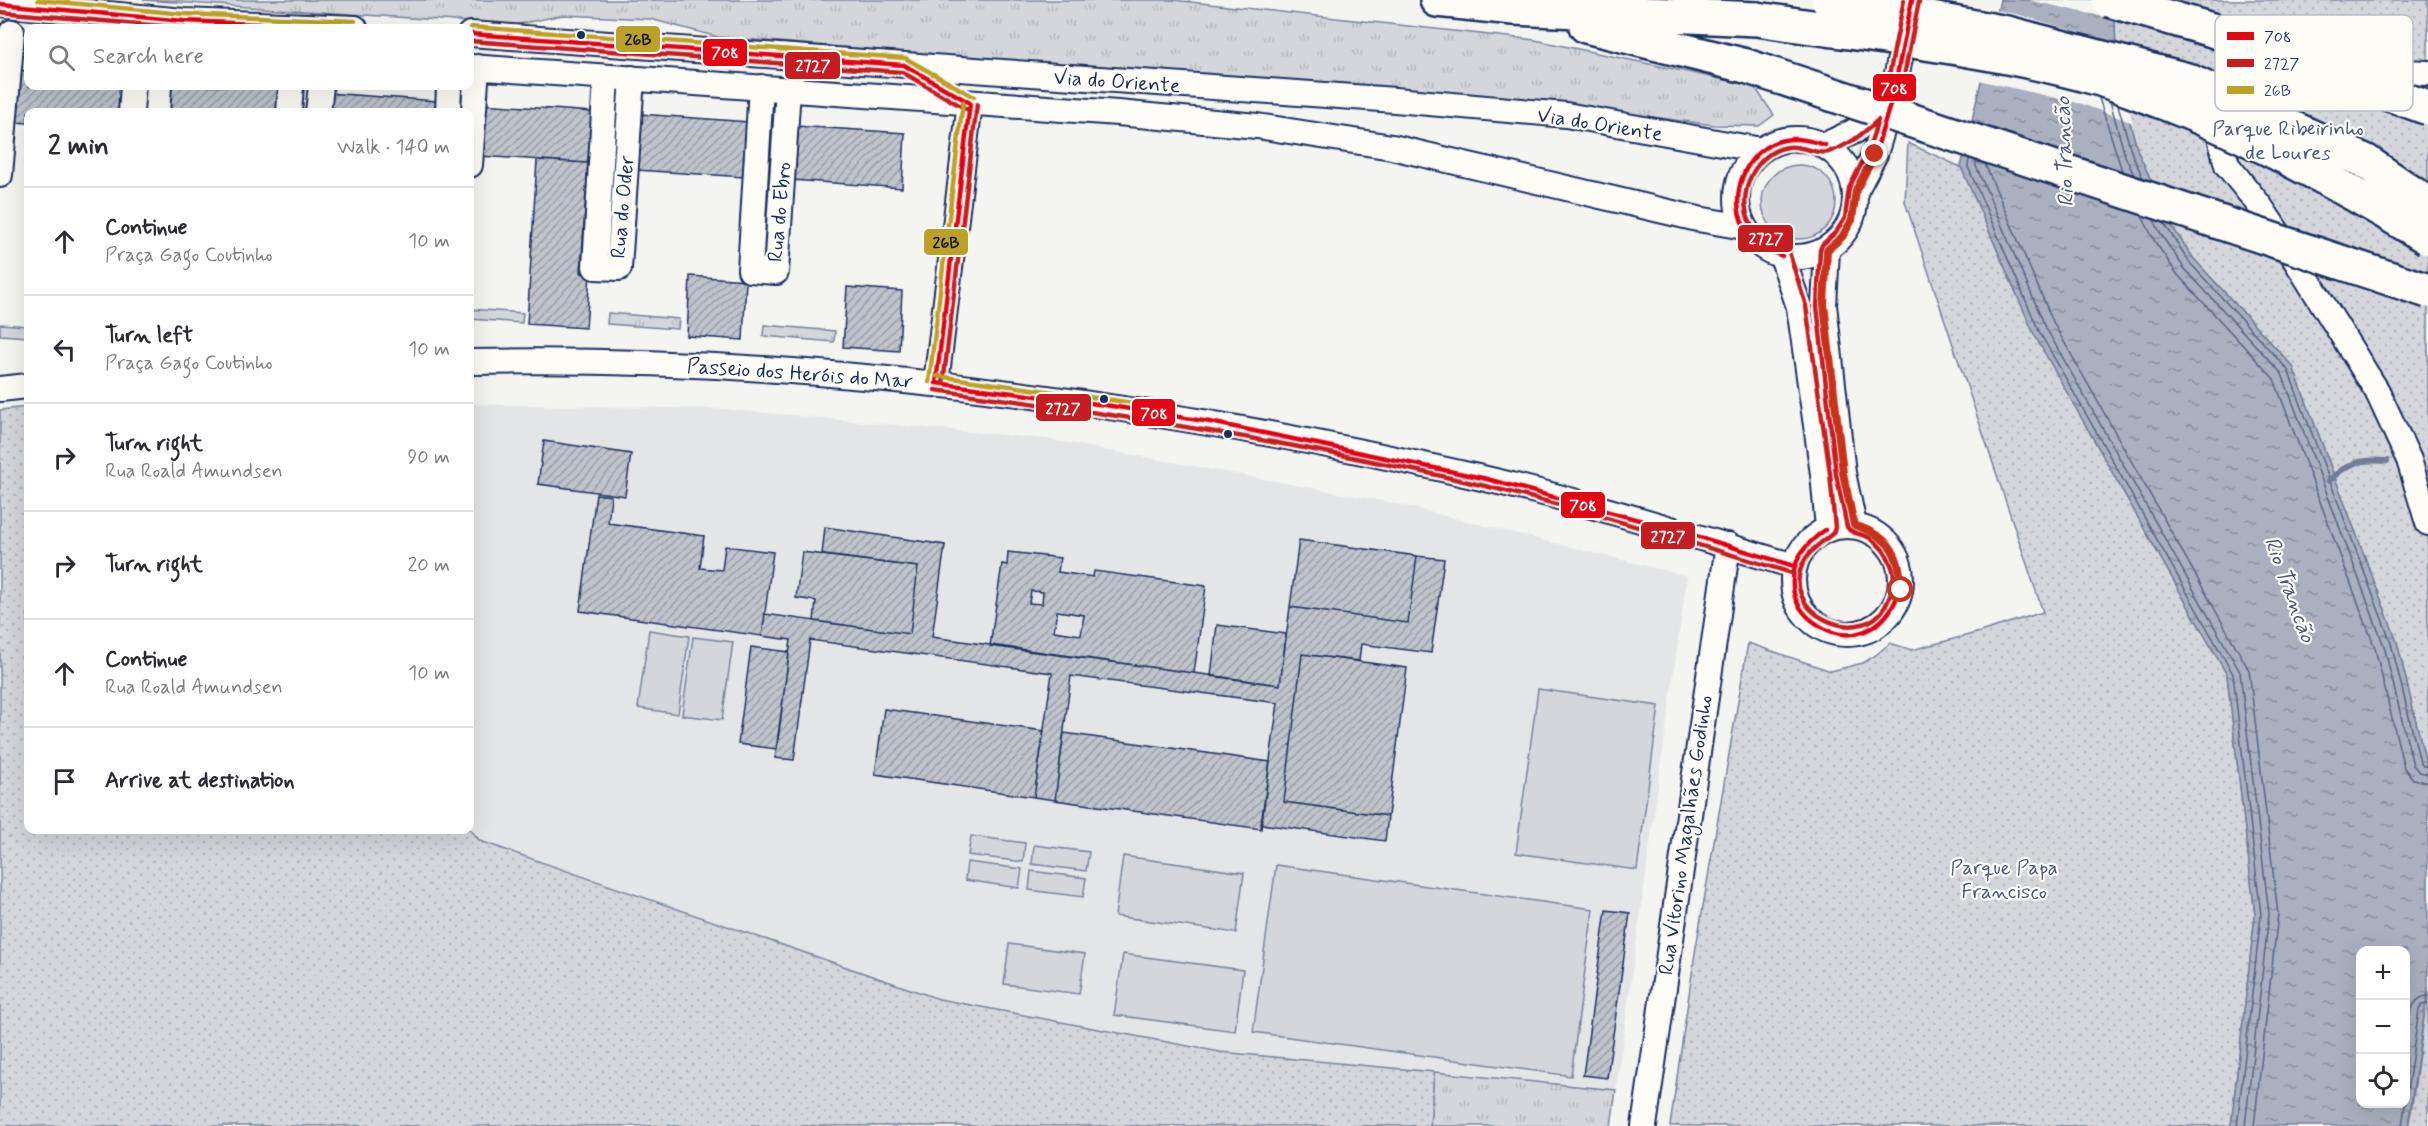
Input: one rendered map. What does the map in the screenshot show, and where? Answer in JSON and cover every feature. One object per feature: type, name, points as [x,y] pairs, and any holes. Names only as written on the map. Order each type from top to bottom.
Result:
[{"type":"highway","points":[[1437,0],[1514,8],[1757,19],[2001,55],[2094,77],[2181,108],[2264,146],[2352,191],[2428,238]]},
{"type":"highway","points":[[1828,0],[2007,33],[2187,80],[2215,93]]},
{"type":"highway","points":[[2109,0],[2215,31]]},
{"type":"highway","points":[[1514,8],[1746,66],[2428,291]]},
{"type":"highway","points":[[2413,103],[2428,108]]},
{"type":"highway","points":[[2255,111],[2365,161],[2428,204]]},
{"type":"street","points":[[1856,190],[1850,172],[1840,157],[1825,146],[1804,139],[1781,140],[1761,150],[1746,166],[1738,185],[1737,207],[1744,227],[1760,246],[1782,256],[1805,258],[1827,250],[1842,237],[1852,220],[1856,190],[1875,154],[1893,95],[1912,0]]},
{"type":"street","points":[[0,4],[184,21],[257,24]]},
{"type":"street","points":[[0,175],[13,32]]},
{"type":"street","name":"Via do Oriente","points":[[474,34],[1395,100],[1566,115],[1761,150]]},
{"type":"street","points":[[904,65],[970,103]]},
{"type":"street","name":"Via do Oriente","points":[[474,67],[1118,112],[1257,126],[1392,147],[1698,219],[1744,227]]},
{"type":"street","points":[[2413,72],[2428,73]]},
{"type":"street","points":[[970,103],[1030,75]]},
{"type":"street","name":"Rua do Oder","points":[[606,77],[596,267],[619,268],[632,78]]},
{"type":"street","name":"Rua do Ebro","points":[[761,87],[750,270],[776,272],[788,89]]},
{"type":"street","points":[[131,108],[133,90]]},
{"type":"street","points":[[157,108],[159,90]]},
{"type":"street","points":[[289,108],[291,90]]},
{"type":"street","points":[[318,108],[321,90]]},
{"type":"street","points":[[448,108],[449,90]]},
{"type":"street","points":[[472,90],[472,108]]},
{"type":"street","points":[[1825,146],[1855,131],[1893,95]]},
{"type":"street","points":[[936,383],[970,103]]},
{"type":"street","points":[[2234,111],[2223,126],[2221,141],[2227,165],[2260,206],[2378,391],[2409,460],[2428,524]]},
{"type":"street","points":[[1827,250],[1824,304],[1843,473],[1854,525]]},
{"type":"street","points":[[1782,256],[1799,307],[1828,528]]},
{"type":"street","name":"Passeio dos Heróis do Mar","points":[[474,362],[679,364],[936,383],[1105,405],[1210,422],[1484,478],[1728,545],[1794,566]]},
{"type":"street","points":[[0,389],[24,386]]},
{"type":"street","points":[[1854,525],[1875,532],[1892,547],[1901,567],[1901,590],[1893,611],[1877,626],[1855,635],[1834,634],[1814,624],[1800,608],[1793,588],[1794,566],[1806,543],[1828,528],[1854,525]]},
{"type":"street","name":"Rua Vitorino Magalhães Godinho","points":[[1644,1126],[1728,545]]},
{"type":"shaded area","points":[[474,404],[722,409],[1046,439],[1393,503],[1687,576],[1616,1090],[1220,1052],[939,999],[480,841],[474,834]]},
{"type":"green space","points":[[143,0],[1173,0],[1535,40],[1754,86],[1774,115],[1759,126],[1714,125],[1567,106],[718,37],[650,19],[563,15],[514,25]]},
{"type":"green space","name":"Parque Ribeirinho de Loures","points":[[2114,0],[2428,0],[2428,772],[2397,642],[2293,367],[2194,259],[2173,228],[2138,152],[2117,76]]},
{"type":"green space","name":"Parque Papa Francisco","points":[[1908,143],[1961,167],[2034,334],[2227,675],[2255,915],[2231,1126],[1670,1126],[1695,953],[1748,643],[1831,671],[1863,663],[1890,643],[1912,650],[2043,612],[1905,202]]},
{"type":"green space","points":[[1799,165],[1813,168],[1825,176],[1833,188],[1836,202],[1833,216],[1825,228],[1813,236],[1799,239],[1785,236],[1773,228],[1765,216],[1762,202],[1765,188],[1773,176],[1785,168]]},
{"type":"green space","points":[[474,309],[523,313],[522,323],[474,319]]},
{"type":"green space","points":[[608,313],[679,319],[678,329],[607,324]]},
{"type":"green space","points":[[0,324],[24,326],[24,337],[0,335]]},
{"type":"green space","points":[[764,325],[835,331],[834,342],[763,336]]},
{"type":"green space","points":[[24,407],[24,834],[474,834],[480,841],[939,999],[1220,1052],[1434,1072],[1430,1126],[0,1126],[0,410]]},
{"type":"green space","points":[[649,630],[689,636],[678,714],[638,708]]},
{"type":"green space","points":[[693,637],[733,642],[722,720],[682,715]]},
{"type":"green space","points":[[1538,689],[1659,706],[1637,870],[1516,853]]},
{"type":"green space","points":[[971,836],[1025,843],[1023,862],[968,855]]},
{"type":"green space","points":[[1034,845],[1089,852],[1086,871],[1032,864]]},
{"type":"green space","points":[[1123,856],[1244,873],[1236,933],[1115,916]]},
{"type":"green space","points":[[967,862],[1022,869],[1019,888],[965,880]]},
{"type":"green space","points":[[1276,865],[1593,909],[1571,1076],[1253,1032]]},
{"type":"green space","points":[[1031,871],[1086,878],[1083,897],[1029,890]]},
{"type":"green space","points":[[1009,944],[1085,954],[1079,994],[1004,984]]},
{"type":"green space","points":[[1123,954],[1243,970],[1235,1031],[1114,1015]]},
{"type":"green space","points":[[2428,989],[2428,1126],[2408,1126],[2411,1112]]},
{"type":"green space","points":[[1434,1072],[1616,1090],[1611,1126],[1430,1126]]},
{"type":"water","name":"Rio Trancão","points":[[2000,0],[2114,0],[2117,76],[2138,152],[2173,228],[2194,259],[2293,367],[2397,642],[2428,772],[2428,989],[2408,1126],[2231,1126],[2255,915],[2227,675],[2034,334],[1961,167]]},
{"type":"pier","points":[[2029,0],[2117,0],[2118,20],[2042,3]]},
{"type":"pier","points":[[1994,10],[2118,43],[2120,75],[2133,123],[2082,104],[1978,80]]},
{"type":"building","points":[[15,70],[24,71],[24,90],[125,90],[123,108],[24,108],[24,123],[11,122]]},
{"type":"building","points":[[170,90],[281,90],[279,108],[169,108]]},
{"type":"building","points":[[327,93],[437,101],[436,108],[325,108]]},
{"type":"building","points":[[483,104],[592,112],[588,163],[480,156]]},
{"type":"building","points":[[639,114],[749,122],[745,177],[636,170]]},
{"type":"building","points":[[795,126],[905,133],[902,188],[792,180]]},
{"type":"building","points":[[537,160],[588,163],[581,273],[590,274],[586,328],[527,324]]},
{"type":"building","points":[[690,276],[746,280],[743,340],[687,336]]},
{"type":"building","points":[[847,287],[902,291],[899,351],[843,347]]},
{"type":"building","points":[[544,441],[631,454],[625,496],[538,484]]},
{"type":"building","points":[[596,494],[611,496],[608,523],[704,536],[700,568],[722,570],[725,546],[773,552],[762,636],[580,611]]},
{"type":"building","points":[[825,527],[945,545],[932,637],[1280,685],[1290,607],[1408,623],[1417,556],[1444,559],[1431,653],[1361,644],[1359,661],[1302,654],[1284,802],[1388,816],[1385,841],[1261,824],[1278,703],[1071,676],[1055,800],[1034,797],[1052,673],[810,640],[794,760],[775,758],[791,640],[762,636],[765,614],[910,634],[918,567],[822,555]]},
{"type":"building","points":[[1299,540],[1417,556],[1408,623],[1290,607]]},
{"type":"building","points":[[802,552],[918,567],[910,634],[814,621],[816,601],[796,598]]},
{"type":"building","points":[[1008,552],[1060,558],[1058,572],[1093,577],[1094,571],[1206,586],[1194,673],[990,646],[1002,564],[1007,565]],"holes":[[[1031,591],[1043,592],[1042,604],[1029,603]],[[1057,611],[1084,615],[1081,635],[1054,631]]]},
{"type":"building","points":[[1217,625],[1286,634],[1280,685],[1211,676]]},
{"type":"building","points":[[751,647],[789,652],[777,749],[738,744]]},
{"type":"building","points":[[1302,654],[1407,668],[1388,816],[1284,802]]},
{"type":"building","points":[[884,709],[1044,731],[1034,797],[875,774]]},
{"type":"building","points":[[1064,733],[1270,762],[1261,829],[1055,800]]},
{"type":"building","points":[[1606,910],[1630,913],[1607,1078],[1583,1075]]},
{"type":"waterway","points":[[2329,481],[2355,463],[2387,461]]},
{"type":"transit line","name":"26B","points":[[38,0],[184,14],[355,21]]},
{"type":"transit line","name":"2727","points":[[1886,91],[1904,0]]},
{"type":"transit line","name":"708","points":[[1827,250],[1842,237],[1852,220],[1856,190],[1875,154],[1893,95],[1912,0]]},
{"type":"transit line","name":"2727","points":[[1900,96],[1919,1]]},
{"type":"transit line","name":"708","points":[[0,4],[184,21],[257,24]]},
{"type":"transit line","name":"2727","points":[[0,12],[138,24]]},
{"type":"transit line","name":"26B","points":[[474,27],[905,58],[974,97]]},
{"type":"transit line","name":"708","points":[[474,34],[904,65],[970,103]]},
{"type":"transit line","name":"2727","points":[[474,41],[902,72],[966,109]]},
{"type":"transit line","name":"26B","points":[[929,382],[963,102]]},
{"type":"transit line","name":"708","points":[[936,383],[970,103]]},
{"type":"transit line","name":"2727","points":[[943,384],[977,104]]},
{"type":"transit line","name":"2727","points":[[1878,120],[1868,151],[1849,188],[1845,218],[1820,250],[1817,306],[1836,474],[1847,527],[1878,544],[1888,558],[1894,575],[1889,598],[1878,615],[1863,624],[1845,625],[1827,620],[1812,610],[1801,596],[1799,578],[1806,558],[1815,547],[1833,533],[1835,528],[1830,473],[1806,306],[1789,252],[1755,230],[1748,219],[1745,206],[1749,180],[1764,158],[1788,147],[1828,152],[1855,139],[1878,120]]},
{"type":"transit line","name":"708","points":[[1782,256],[1755,241],[1741,220],[1738,206],[1742,177],[1758,153],[1770,145],[1794,139],[1825,145]]},
{"type":"transit line","name":"708","points":[[1827,250],[1824,305],[1843,473],[1854,525]]},
{"type":"transit line","name":"26B","points":[[937,376],[1141,404]]},
{"type":"transit line","name":"708","points":[[936,383],[1105,405],[1210,422],[1483,478],[1680,531],[1794,566]]},
{"type":"transit line","name":"2727","points":[[935,390],[1209,431],[1413,470],[1559,505],[1792,573]]},
{"type":"transit line","name":"708","points":[[1825,530],[1811,541],[1797,561],[1793,578],[1795,598],[1804,613],[1817,624],[1841,634],[1863,632],[1882,620],[1895,602],[1901,580],[1897,558],[1882,539],[1854,525]]},
{"type":"route","points":[[1875,154],[1856,190],[1852,220],[1842,237],[1827,250],[1824,304],[1843,473],[1854,525],[1875,532],[1892,547],[1901,567],[1901,590]]}]
